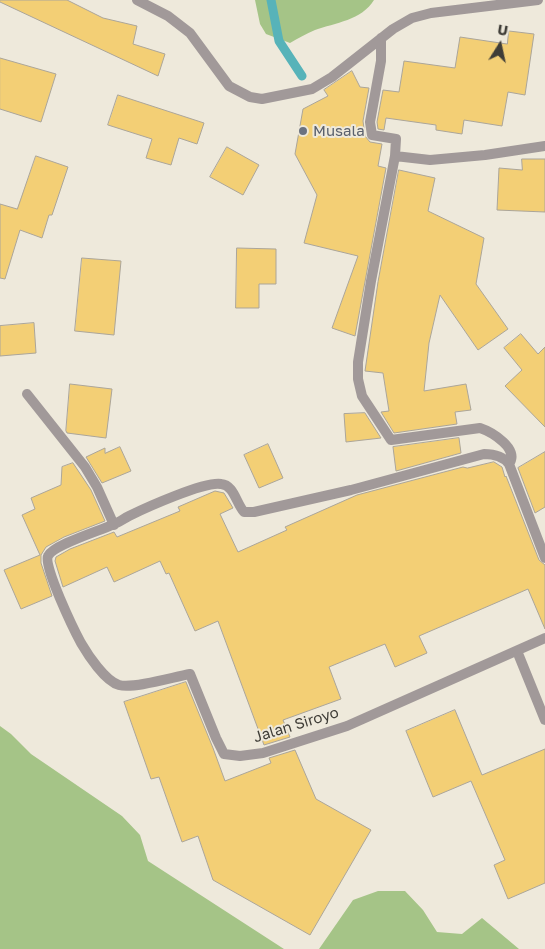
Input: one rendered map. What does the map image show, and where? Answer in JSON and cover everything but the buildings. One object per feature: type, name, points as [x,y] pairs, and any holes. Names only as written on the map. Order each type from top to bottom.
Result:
[{"type":"street","points":[[137,0],[168,16],[190,33],[229,86],[250,97],[262,99],[312,88],[332,77],[392,29],[412,18],[431,13],[538,0]]},
{"type":"street","points":[[380,38],[381,61],[370,122],[372,135],[396,139],[395,156],[371,281],[358,362],[358,378],[362,396],[391,440],[480,428],[498,436],[508,448],[512,460],[509,464]]},
{"type":"street","points":[[395,156],[430,160],[485,155],[545,146]]},
{"type":"street","points":[[27,394],[85,467],[97,487],[114,525],[128,516],[208,484],[223,484],[230,488],[244,512],[254,512],[350,490],[474,456],[492,454],[506,459],[509,464],[545,558]]},
{"type":"street","name":"Jalan Siroyo","points":[[114,525],[53,550],[48,554],[46,560],[60,598],[82,644],[100,669],[118,685],[132,686],[190,674],[224,754],[240,756],[263,753],[347,726],[545,638]]},
{"type":"street","points":[[517,651],[545,720]]},
{"type":"green space","points":[[255,0],[374,0],[363,12],[339,23],[315,30],[290,43],[266,34],[260,24]]},
{"type":"green space","points":[[0,726],[31,754],[122,816],[140,835],[148,861],[284,949],[0,949]]},
{"type":"green space","points":[[378,891],[405,891],[423,910],[437,932],[462,934],[482,918],[519,949],[319,949],[353,900]]},
{"type":"waterway","points":[[271,0],[279,41],[302,76]]},
{"type":"place","name":"Musala","points":[[303,131]]}]
